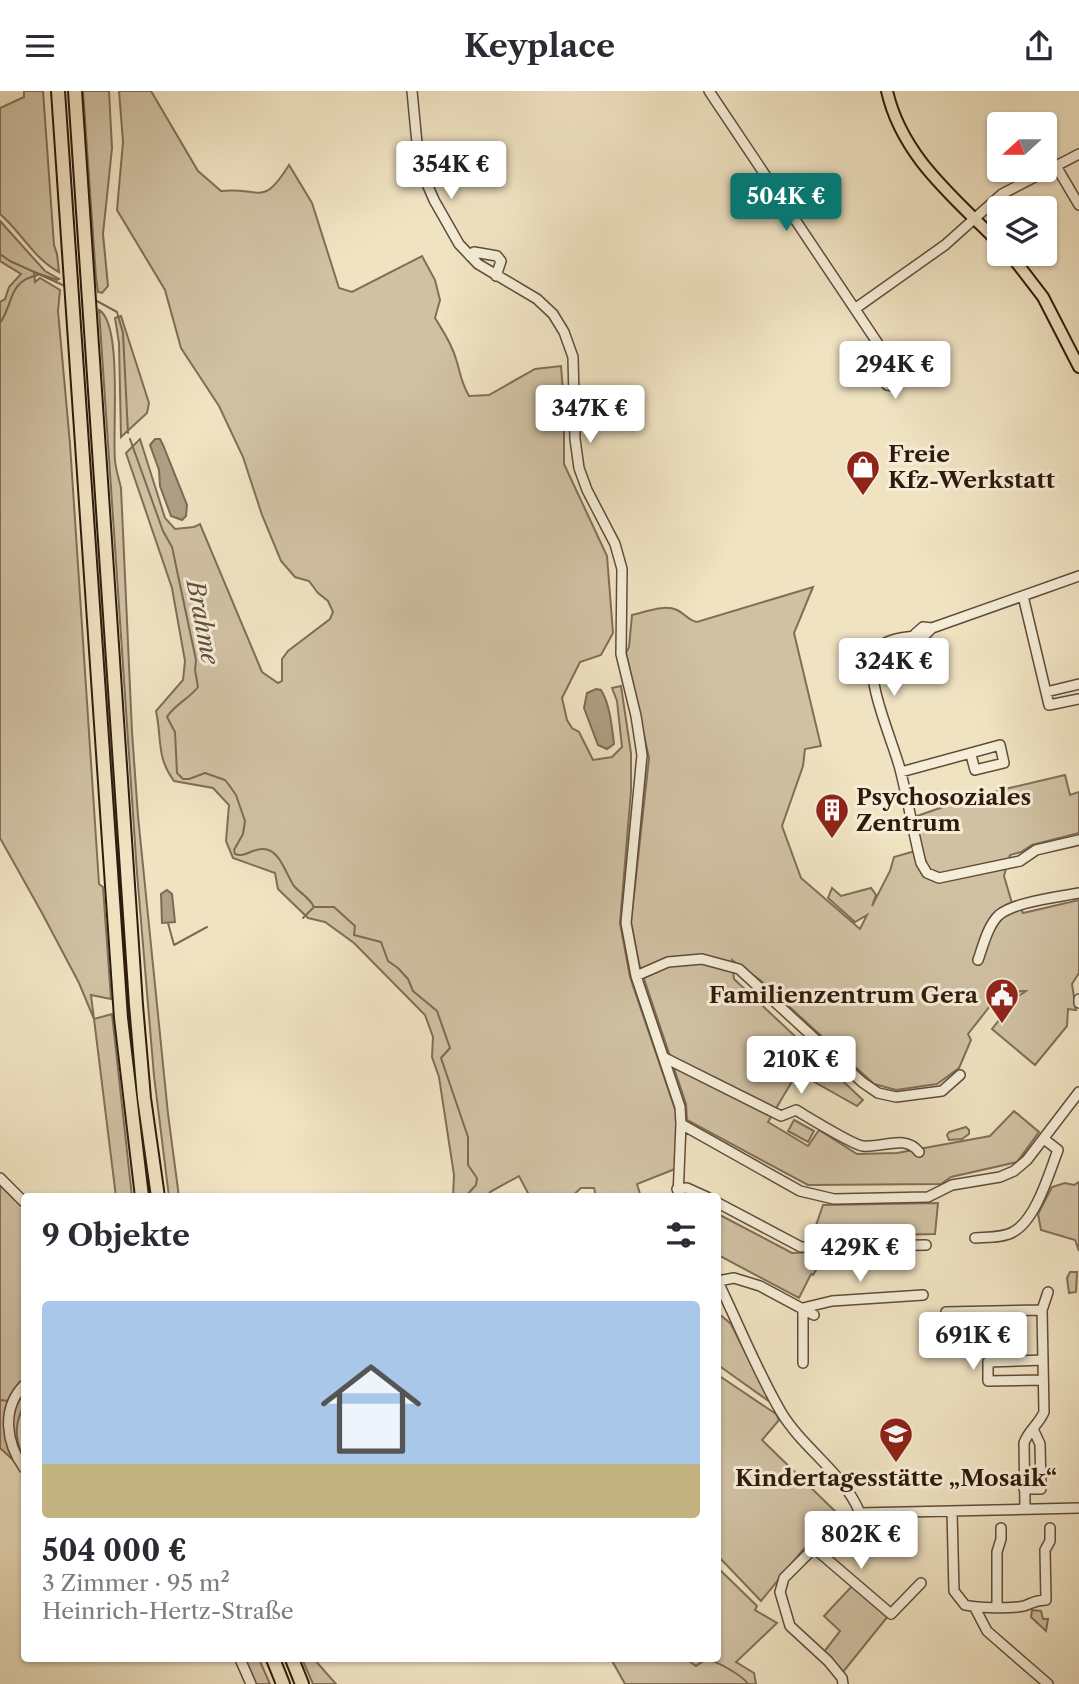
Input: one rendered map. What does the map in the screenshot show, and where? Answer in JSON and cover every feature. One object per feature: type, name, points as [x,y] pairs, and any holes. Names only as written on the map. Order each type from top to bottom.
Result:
[{"type":"highway","points":[[58,91],[121,1018],[142,1193]]},
{"type":"highway","points":[[75,91],[136,1005],[157,1193]]},
{"type":"highway","points":[[274,1662],[283,1684]]},
{"type":"highway","points":[[293,1662],[302,1684]]},
{"type":"main road","points":[[887,91],[908,146],[987,231]]},
{"type":"main road","points":[[895,91],[905,123],[924,165]]},
{"type":"main road","points":[[1019,266],[1043,297],[1079,367]]},
{"type":"street","points":[[412,91],[418,154],[424,177],[459,244],[496,276],[537,299],[553,314],[564,332],[573,357],[575,439],[579,467],[587,490],[615,544],[622,569],[621,654],[642,755],[626,923],[636,976],[680,1107],[678,1193]]},
{"type":"street","points":[[709,91],[888,359]]},
{"type":"street","points":[[1057,165],[1079,154]]},
{"type":"street","points":[[1057,168],[1079,205]]},
{"type":"street","points":[[856,308],[929,258],[1002,194],[1025,182]]},
{"type":"street","points":[[470,256],[474,252],[497,256],[501,261],[496,276]]},
{"type":"street","points":[[1079,576],[932,628],[923,627],[915,634],[887,642],[878,648],[873,656],[871,669],[885,726],[894,745],[901,772],[921,863],[928,873],[939,878],[1020,861],[1037,850],[1079,840]]},
{"type":"street","points":[[1023,596],[1049,705],[1079,699]]},
{"type":"street","points":[[1046,692],[1079,684]]},
{"type":"street","points":[[901,772],[971,755]]},
{"type":"street","points":[[978,960],[993,922],[1000,914],[1011,908],[1079,893]]},
{"type":"street","points":[[636,976],[668,963],[702,959],[738,969],[862,1082],[881,1094],[896,1097],[942,1091],[960,1076]]},
{"type":"street","points":[[665,1058],[781,1116],[796,1110],[862,1146],[911,1144],[919,1152]]},
{"type":"street","points":[[681,1124],[800,1191],[834,1199],[928,1197],[952,1185],[1000,1177],[1014,1171],[1027,1160],[1079,1092]]},
{"type":"street","points":[[975,1238],[1011,1234],[1022,1226],[1039,1200],[1058,1150],[1044,1139]]},
{"type":"street","points":[[0,1178],[21,1199]]},
{"type":"street","points":[[678,1193],[687,1188],[698,1193]]},
{"type":"street","points":[[721,1205],[801,1247],[926,1245]]},
{"type":"street","points":[[721,1281],[734,1278],[760,1286],[814,1315]]},
{"type":"street","points":[[721,1288],[782,1413],[808,1446],[846,1485],[860,1513]]},
{"type":"street","points":[[1024,1509],[1024,1443],[1026,1436],[1041,1420],[1044,1412],[1042,1310],[1048,1292]]},
{"type":"street","points":[[803,1308],[832,1301],[923,1295]]},
{"type":"street","points":[[803,1308],[803,1363]]},
{"type":"street","points":[[946,1312],[1042,1310]]},
{"type":"street","points":[[1043,1360],[988,1362],[988,1381],[1043,1380]]},
{"type":"street","points":[[21,1390],[11,1406],[9,1424],[9,1437],[14,1454],[21,1464]]},
{"type":"street","points":[[1024,1489],[1041,1489],[1040,1444],[1033,1429]]},
{"type":"street","points":[[843,1684],[842,1678],[828,1661],[790,1626],[780,1592],[784,1578],[830,1532],[860,1513],[1079,1508]]},
{"type":"street","points":[[953,1511],[954,1591],[964,1605],[975,1608],[1024,1606],[1033,1601],[1046,1600],[1045,1550],[1050,1541],[1050,1528]]},
{"type":"street","points":[[998,1607],[997,1552],[1001,1528]]},
{"type":"street","points":[[814,1548],[891,1614],[920,1583]]},
{"type":"street","points":[[975,1608],[987,1631],[1048,1684]]},
{"type":"street","points":[[241,1662],[251,1684]]},
{"type":"shaded area","points":[[24,91],[43,91],[54,245],[59,272],[42,260],[0,214],[0,108],[24,97]]},
{"type":"shaded area","points":[[83,91],[109,91],[112,148],[103,234],[108,286],[102,293],[98,292],[96,278]]},
{"type":"shaded area","points":[[119,91],[151,91],[198,171],[221,191],[266,191],[273,187],[289,165],[312,203],[339,288],[352,292],[422,256],[435,280],[440,300],[435,318],[452,348],[469,396],[489,395],[535,369],[561,366],[564,464],[607,556],[613,633],[601,655],[580,662],[562,698],[567,720],[572,728],[579,732],[593,760],[612,757],[622,747],[617,701],[612,688],[621,686],[631,753],[631,791],[620,923],[630,977],[677,1115],[675,1169],[637,1184],[640,1193],[595,1193],[594,1188],[581,1188],[575,1193],[528,1193],[519,1176],[489,1193],[453,1193],[454,1175],[439,1077],[432,1057],[433,1037],[425,1015],[354,943],[325,922],[308,918],[278,889],[275,873],[233,858],[226,841],[229,805],[213,788],[174,781],[164,764],[156,711],[183,680],[185,661],[172,588],[126,453],[140,439],[165,518],[175,529],[200,524],[262,672],[278,683],[282,681],[282,659],[288,651],[330,619],[333,612],[328,601],[309,581],[295,577],[281,561],[243,457],[219,406],[181,348],[165,290],[117,210],[123,142]]},
{"type":"shaded area","points":[[0,221],[45,271],[59,279],[34,272],[35,282],[40,278],[60,290],[58,311],[70,444],[99,884],[103,887],[111,999],[91,995],[94,1019],[79,983],[0,838],[0,302],[5,299],[9,287],[21,274],[0,261]]},
{"type":"shaded area","points":[[99,310],[106,319],[114,356],[114,447],[121,488],[138,816],[178,1193],[169,1193],[154,1076],[137,873]]},
{"type":"shaded area","points":[[121,316],[149,403],[147,413],[121,437],[119,343],[115,318]]},
{"type":"shaded area","points":[[155,439],[160,439],[163,445],[187,505],[186,516],[182,520],[171,516],[160,486],[159,470],[150,445]]},
{"type":"shaded area","points":[[813,587],[794,633],[821,746],[805,749],[803,766],[782,826],[801,878],[860,929],[867,915],[855,922],[828,898],[832,888],[841,896],[871,888],[876,895],[872,906],[894,857],[922,849],[914,817],[975,796],[1065,775],[1070,795],[1079,792],[1079,833],[1032,845],[1010,855],[1004,876],[1014,910],[1021,909],[1023,913],[1079,900],[1079,973],[1072,984],[1076,1010],[1068,1009],[1067,1026],[1035,1065],[992,1029],[1017,997],[1026,991],[1022,991],[1011,995],[999,1006],[990,1006],[968,1034],[971,1040],[959,1068],[937,1084],[896,1090],[874,1084],[760,980],[732,960],[734,979],[863,1100],[857,1106],[802,1075],[794,1078],[768,1122],[808,1146],[819,1130],[857,1154],[897,1153],[990,1136],[1014,1111],[1039,1132],[1017,1162],[951,1177],[941,1184],[808,1185],[687,1120],[686,1104],[639,964],[631,922],[649,758],[626,653],[632,615],[672,608],[697,622]]},
{"type":"shaded area","points":[[601,690],[610,716],[614,744],[607,749],[598,745],[584,708],[587,693]]},
{"type":"shaded area","points":[[167,890],[172,894],[175,922],[162,923],[161,894]]},
{"type":"shaded area","points":[[112,1014],[132,1193],[116,1193],[94,1019]]},
{"type":"shaded area","points":[[794,1120],[814,1131],[808,1142],[788,1131]]},
{"type":"shaded area","points":[[966,1127],[969,1134],[962,1139],[949,1140],[949,1132]]},
{"type":"shaded area","points":[[1079,1182],[1079,1251],[1075,1240],[1041,1230],[1038,1214],[1052,1187]]},
{"type":"shaded area","points":[[0,1184],[21,1204],[21,1413],[17,1429],[21,1453],[13,1460],[0,1448]]},
{"type":"shaded area","points":[[938,1203],[935,1234],[812,1237],[823,1205]]},
{"type":"shaded area","points":[[721,1216],[792,1253],[814,1252],[818,1260],[815,1266],[818,1267],[813,1275],[811,1274],[799,1298],[721,1257]]},
{"type":"shaded area","points":[[1070,1272],[1077,1272],[1076,1292],[1069,1293],[1067,1278]]},
{"type":"shaded area","points":[[721,1316],[731,1324],[770,1402],[721,1367]]},
{"type":"shaded area","points":[[1008,1331],[1008,1338],[1009,1331],[1024,1340],[1017,1347],[982,1349],[981,1332]]},
{"type":"shaded area","points":[[721,1377],[776,1414],[779,1420],[762,1440],[838,1514],[802,1551],[761,1601],[721,1559]]},
{"type":"shaded area","points":[[721,1571],[757,1606],[755,1610],[777,1623],[736,1662],[754,1673],[756,1684],[625,1684],[613,1662],[721,1662]]},
{"type":"shaded area","points":[[852,1586],[889,1615],[843,1672],[824,1652],[840,1631],[824,1616]]},
{"type":"shaded area","points":[[1032,1610],[1041,1611],[1043,1619],[1048,1619],[1046,1631],[1031,1617]]},
{"type":"shaded area","points":[[244,1662],[260,1662],[270,1684],[255,1684]]},
{"type":"shaded area","points":[[303,1662],[317,1662],[336,1684],[313,1684]]},
{"type":"waterway","name":"Brahme","points":[[0,254],[65,286]]},
{"type":"waterway","points":[[0,323],[16,288],[21,282],[38,275]]},
{"type":"waterway","name":"Brahme","points":[[95,300],[117,312],[123,333],[128,433]]},
{"type":"waterway","name":"Brahme","points":[[130,439],[163,531],[172,547],[196,660],[198,687],[167,717],[175,732],[177,773],[183,779],[205,773],[225,780],[236,795],[245,821],[243,834],[234,850],[235,854],[242,855],[262,849],[273,853],[282,863],[294,886],[314,907],[334,907],[355,926],[354,935],[381,942],[388,961],[408,979],[413,991],[437,1011],[450,1048],[441,1058],[468,1137],[468,1165],[477,1178],[476,1185],[469,1193]]},
{"type":"waterway","points":[[303,918],[314,907]]},
{"type":"waterway","points":[[168,923],[174,945],[207,927]]},
{"type":"waterway","points":[[0,1400],[9,1401]]},
{"type":"waterway","name":"Brahme","points":[[690,1662],[696,1666],[703,1662]]},
{"type":"waterway","name":"Brahme","points":[[716,1662],[748,1684]]},
{"type":"place","name":"Freie Kfz-Werkstatt","points":[[863,497]]},
{"type":"place","name":"Psychosoziales Zentrum","points":[[832,840]]},
{"type":"place","name":"Familienzentrum Gera","points":[[1002,1025]]},
{"type":"place","name":"Kindertagesstätte „Mosaik“","points":[[896,1464]]}]
